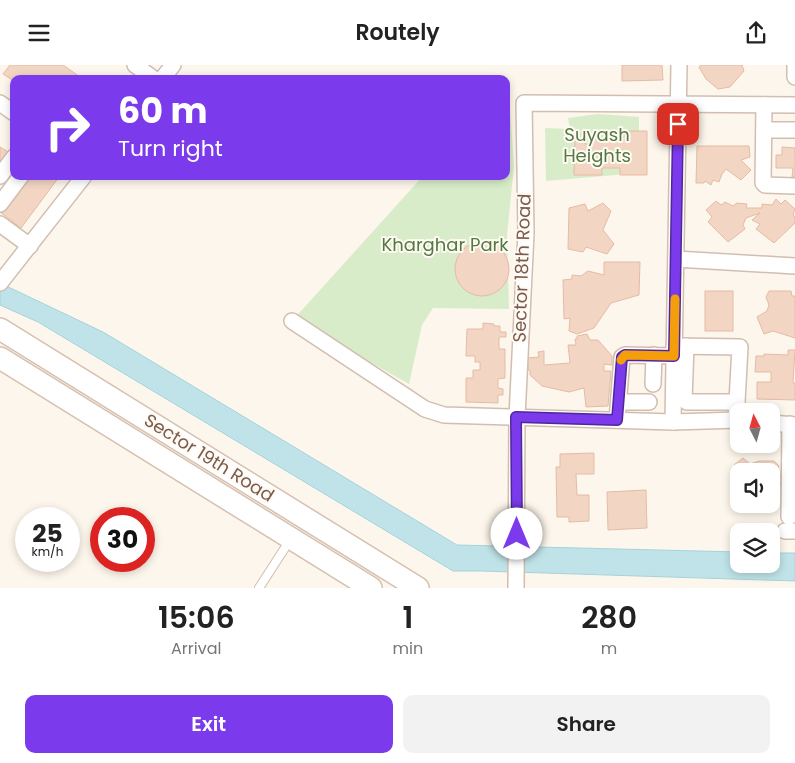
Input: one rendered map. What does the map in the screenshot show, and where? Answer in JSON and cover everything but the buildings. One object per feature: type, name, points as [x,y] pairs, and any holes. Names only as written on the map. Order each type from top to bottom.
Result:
[{"type":"main road","name":"Sector 19th Road","points":[[0,329],[16,337],[418,588]]},
{"type":"main road","name":"Sector 19th Road","points":[[0,358],[372,588]]},
{"type":"street","points":[[165,75],[173,65]]},
{"type":"street","points":[[673,422],[678,349],[676,259],[679,65]]},
{"type":"street","points":[[795,65],[795,77]]},
{"type":"street","points":[[138,66],[149,75]]},
{"type":"street","name":"Sector 18th Road","points":[[516,580],[516,417],[526,233],[524,103],[795,105]]},
{"type":"street","points":[[764,105],[763,183],[765,185],[795,186]]},
{"type":"street","points":[[764,130],[795,130]]},
{"type":"street","points":[[0,176],[10,162]]},
{"type":"street","points":[[0,204],[18,180]]},
{"type":"street","points":[[1,282],[81,180]]},
{"type":"street","points":[[0,224],[30,246]]},
{"type":"street","points":[[676,259],[795,265]]},
{"type":"street","points":[[292,321],[425,409],[444,415],[673,422],[730,420]]},
{"type":"street","points":[[617,420],[622,357],[625,355],[654,355],[678,349],[740,347],[737,402],[688,402],[684,400],[678,349]]},
{"type":"street","points":[[653,384],[654,355]]},
{"type":"street","points":[[619,402],[649,402]]},
{"type":"street","points":[[790,526],[792,425]]},
{"type":"lane","points":[[259,588],[291,538]]},
{"type":"green space","name":"Kharghar Park","points":[[510,108],[514,166],[507,235],[509,309],[433,308],[422,325],[409,384],[340,345],[292,321],[419,180],[510,180]]},
{"type":"green space","name":"Suyash Heights","points":[[598,114],[639,117],[639,173],[546,181],[545,128],[570,129],[568,118]]},
{"type":"water","points":[[0,283],[103,332],[457,545],[730,552],[730,573],[780,573],[780,553],[795,553],[795,581],[453,571],[38,322],[0,305]]},
{"type":"slow traffic","points":[[621,360],[625,355],[674,356],[675,299]]},
{"type":"route","points":[[517,534],[516,417],[617,420],[622,357],[625,355],[674,356],[678,124]]}]
